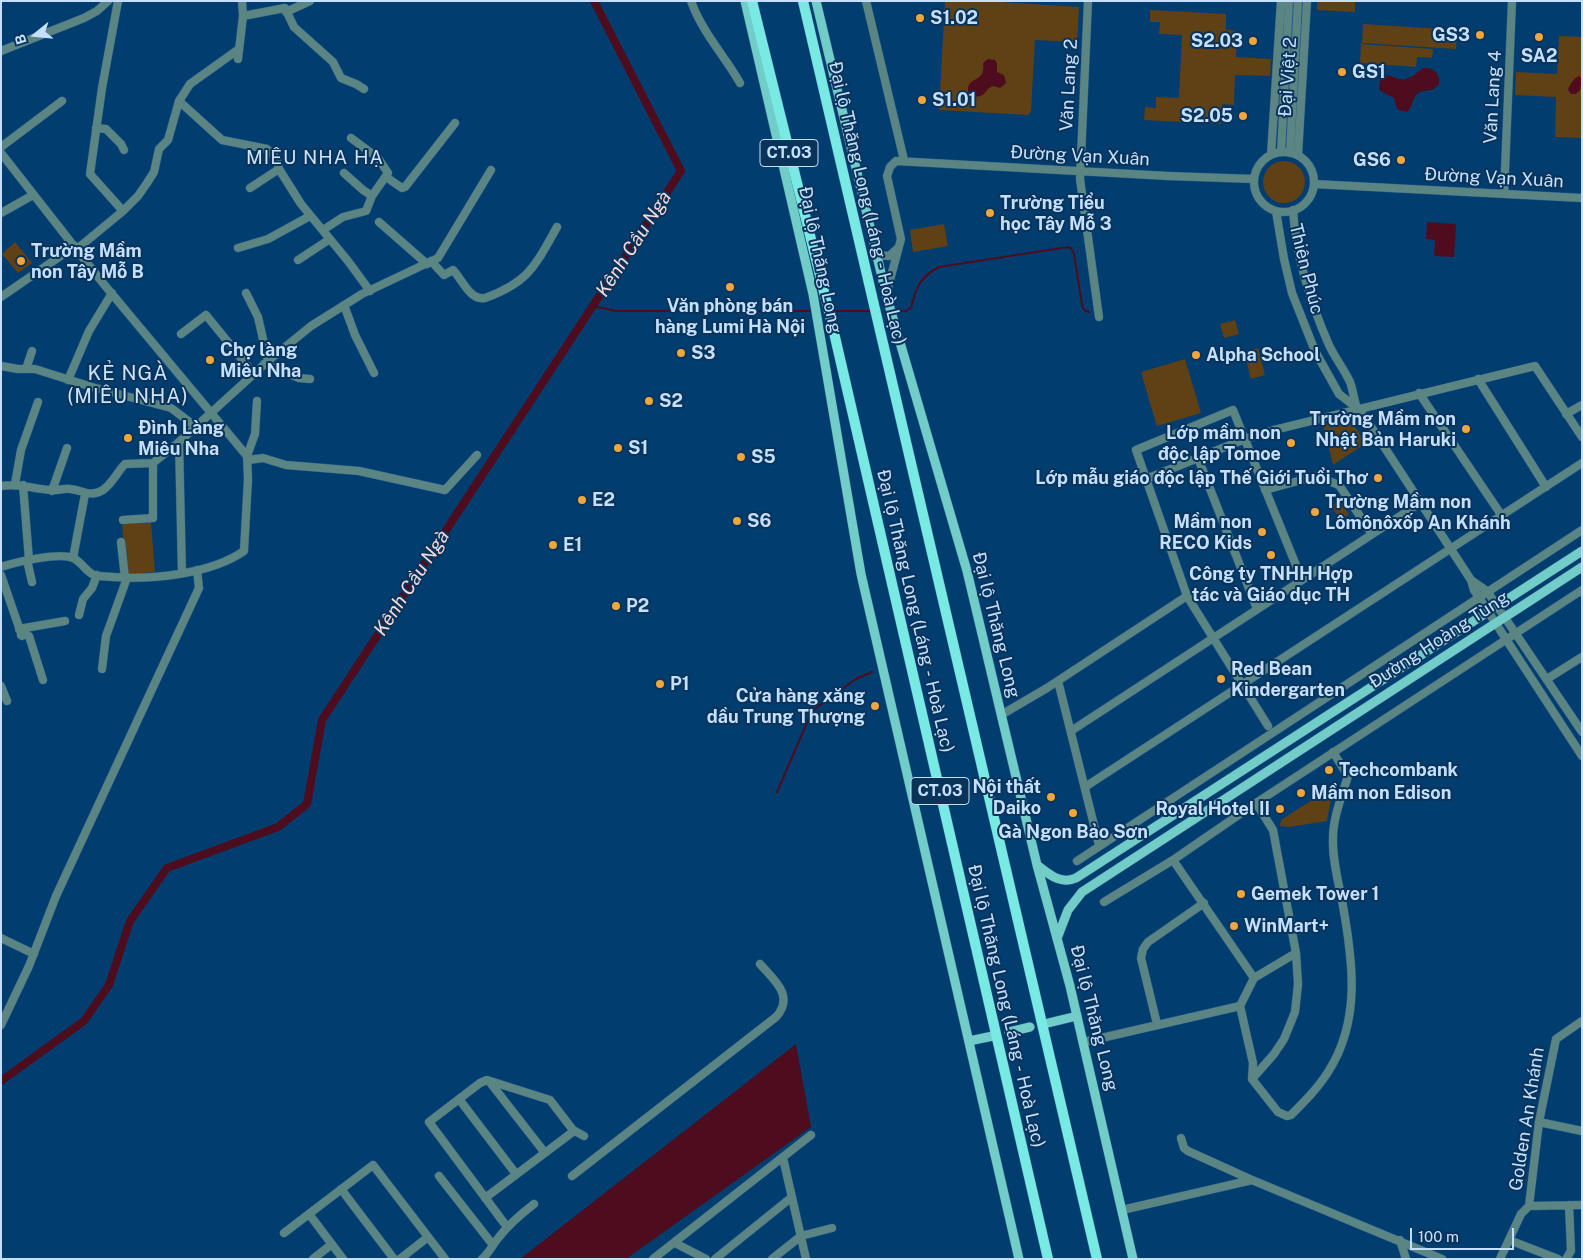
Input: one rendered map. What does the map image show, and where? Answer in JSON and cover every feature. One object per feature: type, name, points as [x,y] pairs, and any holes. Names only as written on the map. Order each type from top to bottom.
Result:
[{"type":"highway","name":"Đại lộ Thăng Long (Láng - Hoà Lạc)","points":[[752,1],[832,324],[1048,1259]]},
{"type":"highway","name":"Đại lộ Thăng Long (Láng - Hoà Lạc)","points":[[803,1],[1097,1259]]},
{"type":"main road","name":"Đại lộ Thăng Long","points":[[746,1],[813,294],[861,574],[1019,1259]]},
{"type":"main road","name":"Đại lộ Thăng Long","points":[[816,1],[887,296],[967,571],[1037,865],[1058,937],[1084,1042],[1133,1259]]},
{"type":"main road","name":"Đường Hoàng Tùng","points":[[1037,865],[1060,880],[1076,878],[1582,551]]},
{"type":"main road","name":"Đường Hoàng Tùng","points":[[1058,937],[1068,910],[1082,892],[1582,567]]},
{"type":"main road","points":[[1044,1024],[1077,1016]]},
{"type":"main road","points":[[1009,1032],[1030,1027]]},
{"type":"main road","points":[[969,1041],[993,1036]]},
{"type":"street","points":[[1,51],[84,18],[97,11],[108,1]]},
{"type":"street","points":[[118,1],[90,174],[123,211]]},
{"type":"street","points":[[238,59],[243,16],[242,1]]},
{"type":"street","points":[[286,12],[310,1]]},
{"type":"street","points":[[691,1],[696,16],[740,83]]},
{"type":"street","points":[[866,1],[904,160],[893,163],[887,176],[901,239],[887,296]]},
{"type":"street","name":"Văn Lang 2","points":[[1088,1],[1079,171],[1099,316]]},
{"type":"street","name":"Đại Việt 2","points":[[1271,155],[1281,1]]},
{"type":"street","points":[[1280,152],[1289,1]]},
{"type":"street","points":[[1294,154],[1291,127],[1298,1]]},
{"type":"street","name":"Đại Việt 2","points":[[1294,154],[1307,1]]},
{"type":"street","name":"Văn Lang 4","points":[[1504,194],[1512,1]]},
{"type":"street","points":[[243,16],[285,8],[294,27],[333,62],[341,78],[356,84],[364,90]]},
{"type":"street","points":[[1,298],[76,248],[123,211],[138,196],[154,172],[159,149],[168,140],[179,101],[190,84],[239,49]]},
{"type":"street","points":[[1,147],[62,101]]},
{"type":"street","points":[[179,101],[222,140],[267,149],[277,160],[279,169],[300,204],[348,261],[370,291]]},
{"type":"street","points":[[386,177],[402,188],[405,187],[454,123]]},
{"type":"street","points":[[96,128],[106,129],[121,144],[124,150]]},
{"type":"street","points":[[323,230],[343,218],[366,211],[372,196],[388,173],[378,158],[351,138]]},
{"type":"street","points":[[1280,152],[1294,154],[1310,167],[1314,184],[1308,200],[1293,210],[1276,211],[1262,201],[1256,191],[1254,180],[1261,163],[1271,155],[1280,152]]},
{"type":"street","points":[[1,153],[112,293],[248,458]]},
{"type":"street","name":"Đường Vạn Xuân","points":[[904,160],[1254,180]]},
{"type":"street","points":[[250,188],[279,169]]},
{"type":"street","points":[[1,486],[19,484],[52,491],[71,489],[92,495],[104,489],[126,464],[153,463],[179,442],[194,426],[211,413],[266,362],[311,326],[362,294],[438,258],[491,170]]},
{"type":"street","points":[[344,173],[372,196]]},
{"type":"street","name":"Đường Vạn Xuân","points":[[1314,184],[1582,198]]},
{"type":"street","points":[[1,213],[33,195]]},
{"type":"street","name":"Thiên Phúc","points":[[1293,210],[1299,253],[1313,307],[1330,347],[1350,383],[1357,408]]},
{"type":"street","name":"Thiên Phúc","points":[[1276,211],[1292,293],[1315,351],[1339,394],[1357,408],[1372,428],[1582,756]]},
{"type":"street","points":[[238,248],[268,239],[310,216]]},
{"type":"street","points":[[379,222],[444,275],[453,270],[475,296],[482,299],[506,290],[524,278],[558,227]]},
{"type":"street","points":[[298,260],[330,239]]},
{"type":"street","points":[[877,255],[888,256],[893,254],[900,246]]},
{"type":"street","points":[[68,380],[89,331],[112,293]]},
{"type":"street","points":[[246,293],[258,317],[266,362]]},
{"type":"street","points":[[344,305],[355,335],[374,373]]},
{"type":"street","points":[[181,334],[206,315],[254,374]]},
{"type":"street","points":[[26,369],[32,351]]},
{"type":"street","points":[[266,362],[299,378],[310,379]]},
{"type":"street","points":[[1,366],[48,372],[68,380],[171,408],[194,426]]},
{"type":"street","points":[[1146,479],[1245,439],[1274,430],[1357,408],[1535,366],[1582,438]]},
{"type":"street","points":[[1478,379],[1546,487]]},
{"type":"street","points":[[1419,393],[1502,516]]},
{"type":"street","points":[[1,567],[28,560],[51,557],[73,558],[93,574],[126,578],[182,573],[232,559],[244,551],[248,458],[255,434],[257,401]]},
{"type":"street","points":[[32,582],[19,484],[21,450],[38,402]]},
{"type":"street","points":[[1566,414],[1582,405]]},
{"type":"street","points":[[1268,726],[1187,596],[1136,450],[1233,410],[1302,580]]},
{"type":"street","points":[[179,442],[182,573]]},
{"type":"street","points":[[52,491],[67,448]]},
{"type":"street","points":[[248,458],[263,458],[286,465],[359,471],[444,490],[477,455]]},
{"type":"street","points":[[1198,458],[1258,609]]},
{"type":"street","points":[[123,520],[153,518],[153,463]]},
{"type":"street","points":[[1085,788],[1582,463]]},
{"type":"street","points":[[1265,490],[1316,476],[1339,485],[1372,534]]},
{"type":"street","points":[[73,558],[85,494]]},
{"type":"street","points":[[1070,731],[1420,503]]},
{"type":"street","points":[[1077,861],[1582,530]]},
{"type":"street","points":[[102,669],[106,636],[126,578],[121,542]]},
{"type":"street","points":[[1,1025],[34,954],[56,896],[199,588],[198,570]]},
{"type":"street","points":[[1,575],[21,634]]},
{"type":"street","points":[[79,615],[83,599],[92,588],[97,575]]},
{"type":"street","name":"Thiên Phúc","points":[[1471,580],[1487,592],[1505,616],[1580,727]]},
{"type":"street","points":[[1104,902],[1173,860],[1256,803],[1582,590]]},
{"type":"street","points":[[1001,715],[1058,681],[1187,596]]},
{"type":"street","points":[[21,634],[65,621]]},
{"type":"street","points":[[21,634],[28,636],[43,680]]},
{"type":"street","points":[[1547,679],[1582,657]]},
{"type":"street","points":[[1058,681],[1099,845]]},
{"type":"street","points":[[1,686],[7,702]]},
{"type":"street","points":[[1554,712],[1564,705]]},
{"type":"street","points":[[1296,953],[1254,978],[1240,1006],[1253,1064],[1252,1079],[1278,1112],[1287,1116],[1292,1115],[1330,1070],[1342,1043],[1349,1019],[1353,984],[1350,947],[1333,840],[1336,813],[1348,776],[1334,752]]},
{"type":"street","points":[[1252,1079],[1280,1046],[1295,1012],[1298,984],[1296,953],[1273,830],[1256,803]]},
{"type":"street","points":[[1173,860],[1254,978]]},
{"type":"street","points":[[1158,1024],[1141,958],[1142,949],[1148,942],[1204,903]]},
{"type":"street","points":[[1,938],[34,954]]},
{"type":"street","points":[[572,1176],[637,1127],[782,1011],[784,1000],[780,986],[760,964]]},
{"type":"street","points":[[1084,1042],[1240,1006]]},
{"type":"street","name":"Golden An Khánh","points":[[1500,1259],[1521,1214],[1529,1206],[1539,1122],[1556,1039],[1582,1021]]},
{"type":"street","points":[[504,1223],[429,1122],[486,1080],[550,1100],[574,1131],[584,1136]]},
{"type":"street","points":[[489,1081],[545,1153]]},
{"type":"street","points":[[459,1099],[516,1174]]},
{"type":"street","points":[[1539,1122],[1582,1131]]},
{"type":"street","points":[[485,1198],[574,1131]]},
{"type":"street","points":[[654,1259],[811,1135]]},
{"type":"street","points":[[1181,1138],[1184,1148],[1252,1180],[1442,1259]]},
{"type":"street","points":[[782,1158],[806,1259]]},
{"type":"street","points":[[284,1233],[374,1165],[445,1259]]},
{"type":"street","points":[[439,1176],[493,1245]]},
{"type":"street","points":[[1122,1210],[1252,1180]]},
{"type":"street","points":[[341,1189],[394,1259]]},
{"type":"street","points":[[715,1259],[792,1197]]},
{"type":"street","points":[[486,1257],[513,1220],[534,1204]]},
{"type":"street","points":[[1529,1206],[1582,1205]]},
{"type":"street","points":[[1566,1259],[1570,1251],[1569,1206]]},
{"type":"street","points":[[309,1214],[343,1259]]},
{"type":"street","points":[[772,1259],[801,1236],[832,1228]]},
{"type":"street","points":[[400,1259],[428,1237]]},
{"type":"street","points":[[1400,1240],[1406,1259]]},
{"type":"street","points":[[1509,1240],[1558,1259]]},
{"type":"street","points":[[676,1243],[706,1259]]},
{"type":"street","points":[[313,1259],[332,1244]]},
{"type":"shaded area","points":[[945,1],[985,1],[1079,7],[1077,42],[1035,40],[1031,111],[1028,115],[939,110]]},
{"type":"shaded area","points":[[1317,1],[1355,1],[1355,12],[1317,10]]},
{"type":"shaded area","points":[[1150,10],[1226,14],[1226,30],[1237,31],[1236,57],[1271,59],[1270,76],[1235,75],[1234,105],[1222,104],[1221,124],[1144,120],[1145,107],[1156,108],[1156,97],[1179,98],[1182,35],[1159,34],[1160,22],[1150,22]]},
{"type":"shaded area","points":[[1363,24],[1457,30],[1456,49],[1362,43]]},
{"type":"shaded area","points":[[1559,36],[1582,37],[1582,138],[1555,137],[1556,97],[1515,95],[1516,72],[1557,74]]},
{"type":"shaded area","points":[[1361,44],[1433,49],[1432,58],[1417,57],[1416,67],[1360,63]]},
{"type":"shaded area","points":[[988,59],[995,60],[997,72],[1004,75],[1006,83],[1000,88],[993,86],[977,97],[972,96],[968,92],[969,85],[980,77],[983,63]]},
{"type":"shaded area","points":[[1423,68],[1436,72],[1439,84],[1434,89],[1417,94],[1407,112],[1398,110],[1394,98],[1379,89],[1380,80],[1387,75],[1403,80],[1413,76]]},
{"type":"shaded area","points":[[1579,76],[1582,79],[1580,90],[1576,94],[1571,94],[1568,90],[1573,80]]},
{"type":"shaded area","points":[[1288,161],[1296,164],[1302,170],[1305,182],[1302,194],[1296,200],[1280,203],[1272,200],[1266,194],[1263,178],[1266,170],[1272,164]]},
{"type":"shaded area","points":[[1427,222],[1456,224],[1454,257],[1434,256],[1435,240],[1426,239]]},
{"type":"shaded area","points":[[944,224],[948,246],[913,252],[910,230]]},
{"type":"shaded area","points":[[15,242],[32,263],[18,273],[2,254]]},
{"type":"shaded area","points":[[1235,320],[1239,334],[1224,338],[1220,324]]},
{"type":"shaded area","points":[[1258,348],[1265,375],[1251,379],[1244,351]]},
{"type":"shaded area","points":[[1185,359],[1201,413],[1157,426],[1141,372]]},
{"type":"shaded area","points":[[1344,418],[1351,421],[1366,443],[1333,465],[1323,424]]},
{"type":"shaded area","points":[[1339,501],[1349,514],[1341,520],[1331,506]]},
{"type":"shaded area","points":[[151,522],[155,572],[126,574],[122,524]]},
{"type":"shaded area","points":[[1337,784],[1330,804],[1327,821],[1289,827],[1280,826],[1281,820]]},
{"type":"shaded area","points":[[796,1044],[811,1127],[626,1259],[520,1259]]},
{"type":"waterway","name":"Kênh Cầu Ngà","points":[[1,1081],[84,1021],[109,985],[130,921],[167,868],[278,827],[307,804],[322,720],[681,171],[594,1]]},
{"type":"waterway","points":[[895,311],[906,311],[911,308],[920,283],[927,275],[939,267],[1068,247],[1071,248],[1074,254],[1082,305],[1084,310],[1089,312]]},
{"type":"waterway","points":[[593,306],[616,311],[813,311]]},
{"type":"waterway","points":[[833,311],[873,311]]},
{"type":"waterway","points":[[777,792],[812,711],[856,679],[872,672]]},
{"type":"place","name":"S1.02","points":[[920,18]]},
{"type":"place","name":"GS3","points":[[1480,35]]},
{"type":"place","name":"SA2","points":[[1539,37]]},
{"type":"place","name":"S2.03","points":[[1253,41]]},
{"type":"place","name":"GS1","points":[[1342,72]]},
{"type":"place","name":"S1.01","points":[[922,100]]},
{"type":"place","name":"S2.05","points":[[1243,116]]},
{"type":"place","name":"GS6","points":[[1401,160]]},
{"type":"place","name":"Trường Tiểu học Tây Mỗ 3","points":[[990,213]]},
{"type":"place","name":"Trường Mầm non Tây Mỗ B","points":[[21,261]]},
{"type":"place","name":"Văn phòng bán hàng Lumi Hà Nội","points":[[730,287]]},
{"type":"place","name":"S3","points":[[681,353]]},
{"type":"place","name":"Alpha School","points":[[1196,355]]},
{"type":"place","name":"Chợ làng Miêu Nha","points":[[210,360]]},
{"type":"place","name":"S2","points":[[649,401]]},
{"type":"place","name":"Trường Mầm non Nhật Bản Haruki","points":[[1466,429]]},
{"type":"place","name":"Đình Làng Miêu Nha","points":[[128,438]]},
{"type":"place","name":"Lớp mầm non độc lập Tomoe","points":[[1291,443]]},
{"type":"place","name":"S1","points":[[618,448]]},
{"type":"place","name":"S5","points":[[741,457]]},
{"type":"place","name":"Lớp mẫu giáo độc lập Thế Giới Tuổi Thơ","points":[[1378,478]]},
{"type":"place","name":"E2","points":[[582,500]]},
{"type":"place","name":"Trường Mầm non Lômônôxốp An Khánh","points":[[1315,512]]},
{"type":"place","name":"S6","points":[[737,521]]},
{"type":"place","name":"Mầm non RECO Kids","points":[[1262,532]]},
{"type":"place","name":"E1","points":[[553,545]]},
{"type":"place","name":"Công ty TNHH Hợp tác và Giáo dục TH","points":[[1271,555]]},
{"type":"place","name":"P2","points":[[616,606]]},
{"type":"place","name":"Red Bean Kindergarten","points":[[1221,679]]},
{"type":"place","name":"P1","points":[[660,684]]},
{"type":"place","name":"Cửa hàng xăng dầu Trung Thượng","points":[[875,706]]},
{"type":"place","name":"Techcombank","points":[[1329,770]]},
{"type":"place","name":"Mầm non Edison","points":[[1301,793]]},
{"type":"place","name":"Nội thất Daiko","points":[[1051,797]]},
{"type":"place","name":"Royal Hotel II","points":[[1280,809]]},
{"type":"place","name":"Gà Ngon Bảo Sơn","points":[[1073,813]]},
{"type":"place","name":"Gemek Tower 1","points":[[1241,894]]},
{"type":"place","name":"WinMart+","points":[[1234,926]]},
{"type":"district","name":"MIÊU NHA HẠ","points":[[315,158]]},
{"type":"district","name":"KẺ NGÀ (MIÊU NHA)","points":[[128,386]]}]
